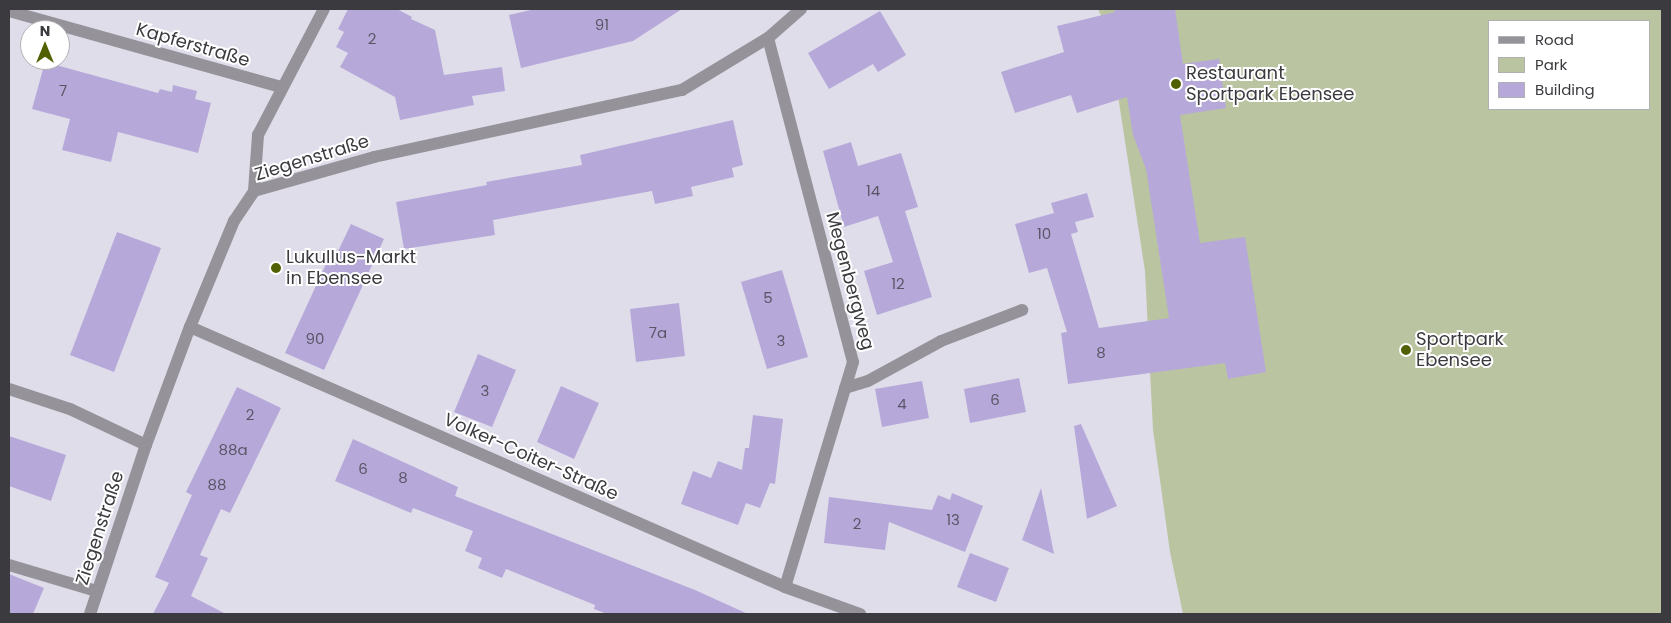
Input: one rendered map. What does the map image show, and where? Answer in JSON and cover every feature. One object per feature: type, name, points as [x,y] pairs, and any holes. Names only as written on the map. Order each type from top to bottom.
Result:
[{"type":"street","points":[[254,191],[258,135],[324,9]]},
{"type":"street","name":"Ziegenstraße","points":[[90,614],[146,446],[190,327],[234,221],[254,191],[374,157],[682,90],[768,38],[801,9]]},
{"type":"street","name":"Kapferstraße","points":[[9,11],[282,87]]},
{"type":"street","name":"Megenbergweg","points":[[768,38],[853,362],[785,588]]},
{"type":"street","points":[[845,388],[868,381],[941,340],[1022,310]]},
{"type":"street","name":"Volker-Coiter-Straße","points":[[190,327],[785,588],[860,614]]},
{"type":"street","points":[[9,389],[70,409],[146,446]]},
{"type":"street","points":[[9,564],[97,591]]},
{"type":"green space","name":"Sportpark Ebensee","points":[[1098,9],[1662,9],[1662,614],[1183,614],[1170,552],[1153,430],[1145,271],[1108,31]]},
{"type":"building","points":[[348,9],[397,9],[412,17],[411,19],[435,30],[444,75],[502,67],[505,91],[472,96],[474,105],[400,120],[395,97],[340,67],[348,53],[336,47],[344,32],[338,29]]},
{"type":"building","points":[[535,9],[682,9],[633,41],[521,68],[509,15]]},
{"type":"building","points":[[1114,9],[1175,9],[1183,64],[1219,59],[1226,108],[1180,115],[1200,243],[1245,237],[1266,372],[1228,379],[1225,363],[1068,384],[1061,333],[1067,332],[1047,268],[1029,273],[1015,224],[1054,213],[1051,203],[1087,193],[1094,217],[1075,222],[1078,232],[1071,234],[1099,328],[1169,318],[1146,169],[1133,135],[1127,97],[1077,113],[1071,95],[1015,113],[1001,72],[1064,52],[1057,26],[1115,12]]},
{"type":"building","points":[[880,11],[906,55],[878,72],[873,64],[829,89],[808,53]]},
{"type":"building","points":[[70,69],[158,93],[160,89],[172,92],[173,85],[197,91],[195,99],[211,103],[198,153],[118,132],[111,162],[62,150],[70,119],[32,109],[43,70]]},
{"type":"building","points":[[733,120],[743,165],[732,168],[734,177],[691,187],[693,196],[655,204],[652,191],[493,220],[495,235],[404,249],[396,202],[487,185],[486,182],[582,165],[580,155]]},
{"type":"building","points":[[851,142],[858,166],[901,153],[918,207],[905,211],[932,297],[877,315],[864,271],[893,262],[878,216],[844,227],[823,151]]},
{"type":"building","points":[[351,224],[384,239],[324,370],[285,353],[326,264],[331,266]]},
{"type":"building","points":[[117,232],[161,248],[114,372],[70,355]]},
{"type":"building","points":[[782,270],[808,357],[767,369],[741,282]]},
{"type":"building","points":[[679,303],[685,356],[636,362],[630,309]]},
{"type":"building","points":[[478,354],[516,370],[492,427],[454,412]]},
{"type":"building","points":[[1019,378],[1026,412],[970,423],[964,389]]},
{"type":"building","points":[[922,381],[929,418],[882,427],[875,389]]},
{"type":"building","points":[[561,386],[599,403],[574,459],[537,442]]},
{"type":"building","points":[[237,387],[281,408],[230,513],[221,509],[200,555],[208,558],[191,596],[226,614],[153,614],[169,583],[155,577],[192,495],[186,492]]},
{"type":"building","points":[[753,415],[783,419],[775,484],[770,483],[760,508],[746,503],[738,525],[681,504],[693,471],[711,478],[718,461],[742,470],[745,448],[749,448]]},
{"type":"building","points":[[1081,424],[1117,506],[1087,519],[1074,426]]},
{"type":"building","points":[[9,436],[66,455],[51,501],[9,486]]},
{"type":"building","points":[[353,439],[458,487],[455,496],[695,590],[748,614],[607,614],[594,609],[595,605],[506,569],[502,578],[478,568],[482,558],[465,551],[473,531],[413,508],[411,513],[335,481]]},
{"type":"building","points":[[1041,488],[1054,554],[1022,540]]},
{"type":"building","points":[[952,493],[983,506],[965,552],[889,522],[885,550],[824,543],[829,497],[932,510],[938,495],[950,500]]},
{"type":"building","points":[[970,553],[1009,568],[996,602],[957,587]]},
{"type":"building","points":[[9,574],[44,588],[33,614],[9,614]]},
{"type":"place","name":"Restaurant Sportpark Ebensee","points":[[1176,84]]},
{"type":"place","name":"Lukullus-Markt in Ebensee","points":[[276,268]]},
{"type":"place","name":"Sportpark Ebensee","points":[[1406,350]]}]
